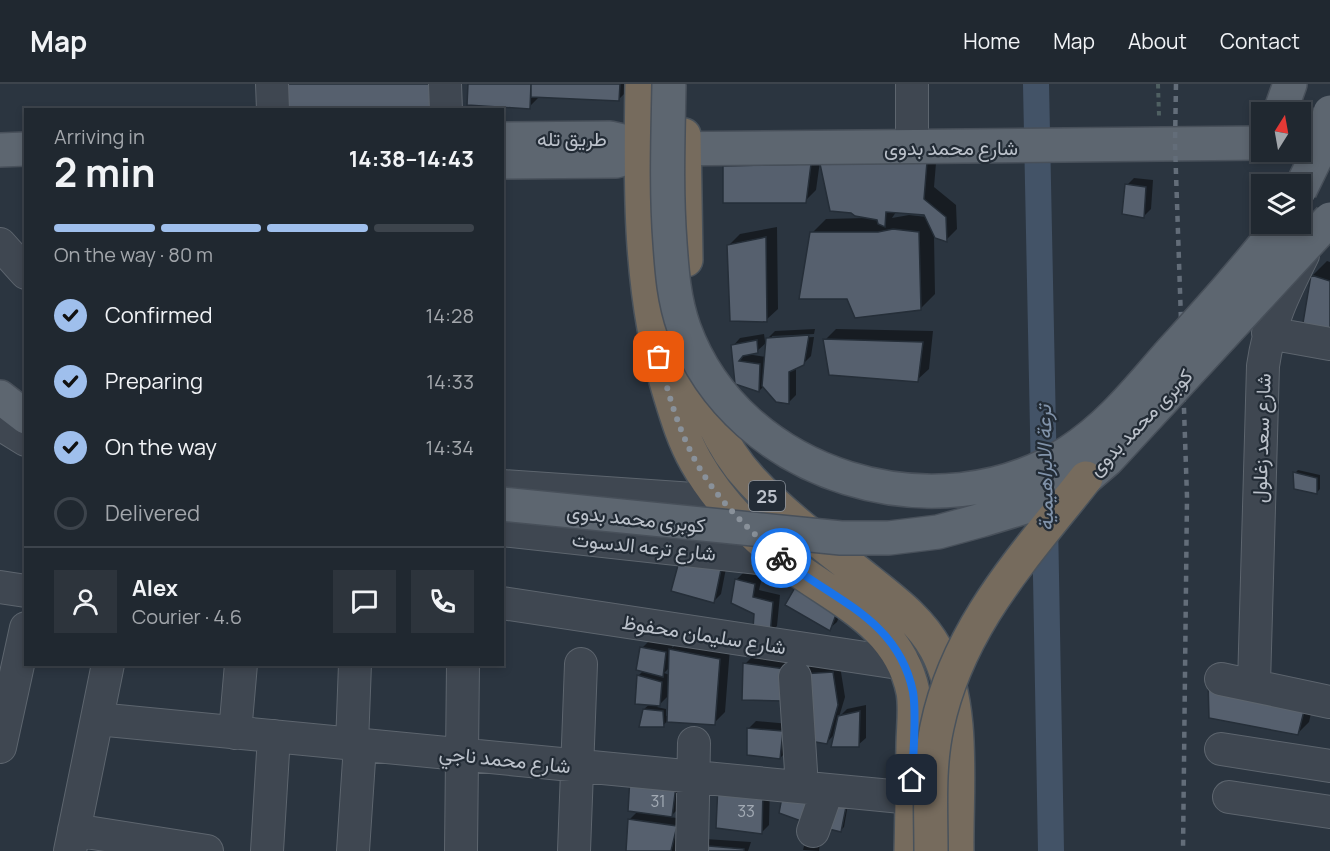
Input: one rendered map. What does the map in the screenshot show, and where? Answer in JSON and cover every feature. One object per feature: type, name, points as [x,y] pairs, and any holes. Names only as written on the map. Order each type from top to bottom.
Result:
[{"type":"highway","name":"25","points":[[642,84],[641,149],[647,291],[654,336],[680,377],[710,413],[729,451],[750,479],[781,510],[910,615],[935,648],[951,687],[956,729],[957,851]]},
{"type":"highway","name":"25","points":[[685,84],[683,148],[689,334],[680,377],[679,424],[696,462],[723,501],[754,535],[785,561],[867,618],[885,634],[905,664],[913,694],[911,851]]},
{"type":"highway","points":[[931,851],[932,767],[937,728],[946,690],[961,653],[979,618],[1001,586],[1086,478]]},
{"type":"main road","points":[[669,84],[668,208],[673,289],[684,329],[699,361],[720,392],[745,420],[779,447],[825,470],[869,485],[910,491],[962,489],[993,484],[1032,471],[1068,452],[1102,428],[1250,264],[1273,234]]},
{"type":"main road","points":[[1284,102],[1290,84]]},
{"type":"main road","points":[[1308,174],[1320,149],[1330,112]]},
{"type":"main road","name":"طريق تله","points":[[504,139],[610,138],[628,142],[641,149],[627,158],[616,160],[504,162]]},
{"type":"main road","name":"شارع محمد بدوى","points":[[641,149],[1251,143]]},
{"type":"main road","points":[[1311,143],[1330,143]]},
{"type":"main road","points":[[0,150],[24,149]]},
{"type":"main road","points":[[0,172],[24,171]]},
{"type":"main road","name":"كوبرى محمد بدوى","points":[[504,504],[793,535],[890,538],[938,532],[1035,504],[1086,478],[1107,460],[1324,234]]},
{"type":"main road","points":[[0,397],[24,415]]},
{"type":"street","points":[[272,84],[273,108]]},
{"type":"street","points":[[446,84],[446,108]]},
{"type":"street","points":[[912,84],[912,147]]},
{"type":"street","name":"شارع سعد زغلول","points":[[1254,684],[1263,366],[1269,333],[1282,295],[1324,234],[1330,207]]},
{"type":"street","points":[[0,244],[24,271]]},
{"type":"street","points":[[1269,333],[1330,344]]},
{"type":"street","points":[[0,424],[24,439]]},
{"type":"street","points":[[504,486],[723,501]]},
{"type":"street","name":"شارع ترعه الدسوت","points":[[504,530],[785,561]]},
{"type":"street","points":[[0,588],[24,591]]},
{"type":"street","name":"شارع سليمان محفوظ","points":[[504,603],[905,664]]},
{"type":"street","points":[[0,747],[7,680],[24,633]]},
{"type":"street","points":[[574,851],[580,664]]},
{"type":"street","points":[[108,666],[72,841],[207,851]]},
{"type":"street","points":[[235,733],[241,666]]},
{"type":"street","points":[[353,851],[356,744],[355,666]]},
{"type":"street","points":[[461,851],[463,666]]},
{"type":"street","points":[[795,677],[814,789],[813,831]]},
{"type":"street","points":[[1221,679],[1254,684],[1330,702]]},
{"type":"street","name":"شارع محمد ناجي","points":[[97,719],[912,798]]},
{"type":"street","points":[[267,851],[274,736]]},
{"type":"street","points":[[692,851],[694,743]]},
{"type":"street","points":[[1221,749],[1330,766]]},
{"type":"street","points":[[1229,797],[1330,812]]},
{"type":"building","points":[[287,84],[437,84],[438,108],[288,108]]},
{"type":"building","points":[[468,84],[531,84],[530,109],[467,105]]},
{"type":"building","points":[[531,84],[620,84],[619,101],[531,97]]},
{"type":"building","points":[[927,162],[924,199],[946,217],[947,242],[935,238],[924,215],[886,212],[885,227],[878,224],[877,220],[855,216],[851,213],[830,211],[820,164]]},
{"type":"building","points":[[811,164],[806,203],[723,203],[723,166]]},
{"type":"building","points":[[1125,184],[1146,187],[1144,218],[1122,214]]},
{"type":"building","points":[[893,229],[919,232],[921,310],[855,318],[847,299],[799,299],[810,232],[878,232]]},
{"type":"building","points":[[766,237],[767,322],[730,321],[727,245]]},
{"type":"building","points":[[1311,275],[1330,281],[1330,330],[1303,323]]},
{"type":"building","points":[[809,335],[804,365],[789,372],[789,404],[776,402],[762,386],[766,338]]},
{"type":"building","points":[[823,339],[923,342],[918,382],[829,375]]},
{"type":"building","points":[[757,340],[758,353],[743,356],[739,361],[760,364],[759,392],[735,384],[731,345]]},
{"type":"building","points":[[1293,472],[1317,478],[1317,494],[1294,489]]},
{"type":"building","points":[[681,554],[722,565],[714,603],[671,591]]},
{"type":"building","points":[[735,579],[755,584],[753,597],[773,602],[770,635],[753,629],[754,614],[731,603]]},
{"type":"building","points":[[797,584],[838,609],[830,631],[785,605]]},
{"type":"building","points":[[640,647],[666,652],[663,677],[636,670]]},
{"type":"building","points":[[669,649],[720,659],[715,725],[667,722]]},
{"type":"building","points":[[743,663],[785,669],[783,701],[742,700]]},
{"type":"building","points":[[833,672],[838,705],[827,744],[810,741],[801,674]]},
{"type":"building","points":[[637,675],[662,682],[660,706],[635,704]]},
{"type":"building","points":[[1208,681],[1306,703],[1298,735],[1209,718]]},
{"type":"building","points":[[643,709],[663,711],[664,727],[639,727]]},
{"type":"building","points":[[860,711],[859,747],[831,747],[838,716]]},
{"type":"building","points":[[747,728],[783,731],[780,759],[747,755]]},
{"type":"building","points":[[630,777],[676,786],[672,817],[628,811]]},
{"type":"building","points":[[718,784],[763,790],[762,834],[716,828]]},
{"type":"building","points":[[782,797],[818,800],[812,825],[779,813]]},
{"type":"building","points":[[824,805],[846,807],[841,832],[821,827]]},
{"type":"building","points":[[628,819],[677,826],[671,851],[626,851]]},
{"type":"building","points":[[697,845],[744,849],[744,851],[697,851]]},
{"type":"waterway","name":"ترعة الابراهيمية","points":[[1036,84],[1044,479]]},
{"type":"waterway","name":"ترعة الابراهيمية","points":[[1045,521],[1051,851]]},
{"type":"railway","points":[[1176,84],[1175,144],[1187,497],[1183,851]]},
{"type":"way so far","points":[[659,357],[679,424],[696,462],[723,501],[754,535],[781,558]]},
{"type":"route","points":[[781,558],[858,610],[885,634],[905,664],[913,694],[912,780]]}]
